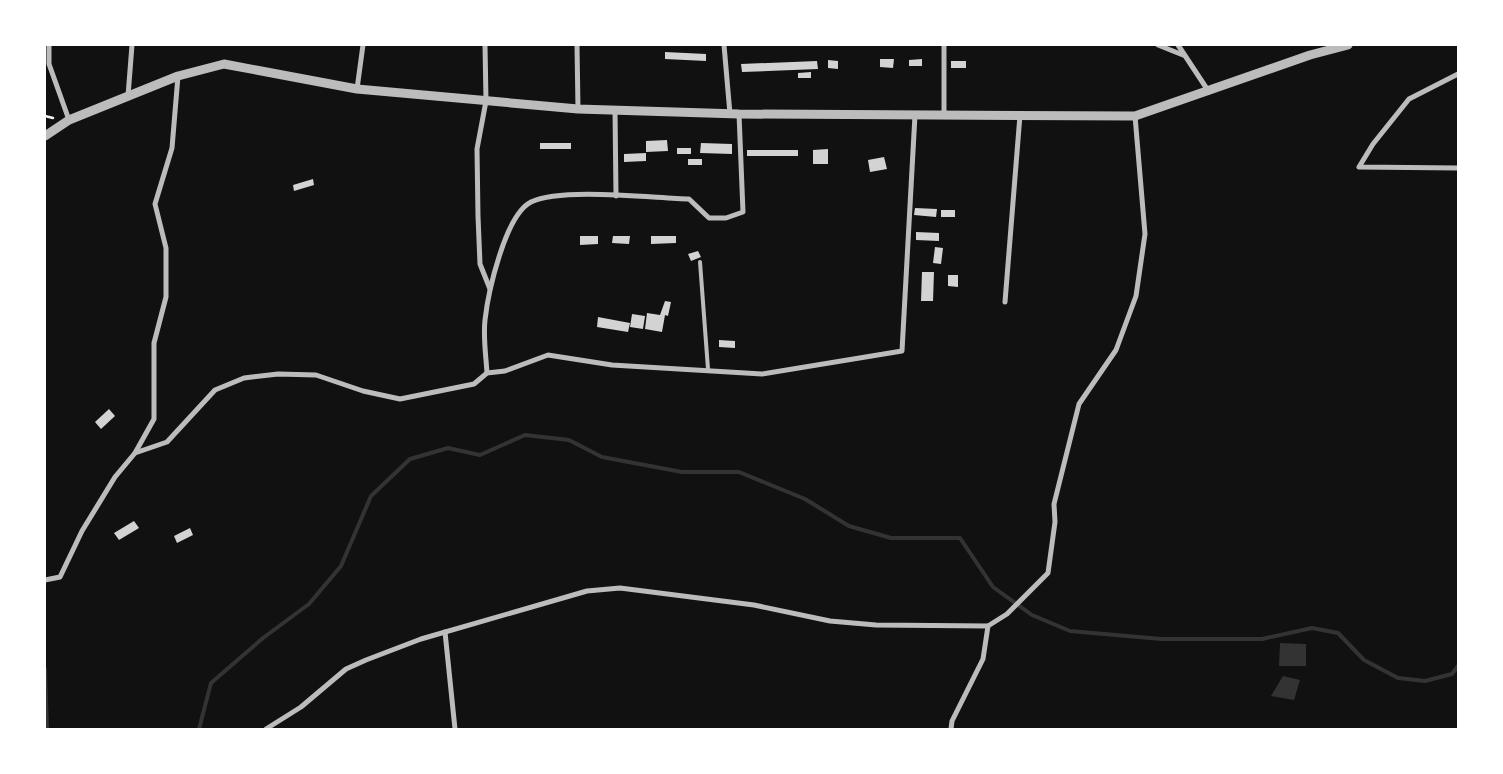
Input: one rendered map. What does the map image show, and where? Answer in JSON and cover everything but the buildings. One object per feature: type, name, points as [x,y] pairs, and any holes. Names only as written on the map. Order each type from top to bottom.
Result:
[{"type":"street","points":[[49,45],[49,64],[68,120]]},
{"type":"street","points":[[128,96],[132,45]]},
{"type":"street","points":[[357,88],[363,45]]},
{"type":"street","points":[[485,45],[486,101],[477,149],[478,216],[480,264],[490,290]]},
{"type":"street","points":[[577,45],[578,109]]},
{"type":"street","points":[[487,373],[484,322],[490,290],[515,218],[530,203],[558,195],[616,196],[689,200],[708,218],[726,218],[743,212],[735,114],[724,45]]},
{"type":"street","points":[[944,45],[944,115]]},
{"type":"street","points":[[1158,45],[1185,55]]},
{"type":"street","points":[[1178,45],[1209,92]]},
{"type":"street","points":[[45,136],[68,120],[178,76],[224,64],[357,88],[578,109],[735,114],[1135,116],[1209,92],[1310,55],[1348,45]]},
{"type":"street","points":[[1458,74],[1409,100],[1373,144],[1359,167],[1458,168]]},
{"type":"street","points":[[45,580],[60,577],[82,531],[115,477],[135,453],[154,419],[154,343],[166,297],[166,248],[155,204],[172,148],[178,76]]},
{"type":"street","points":[[615,110],[616,196]]},
{"type":"street","points":[[135,453],[167,442],[214,390],[244,378],[278,374],[316,375],[363,391],[400,399],[474,384],[487,373],[505,370],[548,355],[612,365],[708,369],[762,374],[902,350],[915,115]]},
{"type":"street","points":[[1005,302],[1020,116]]},
{"type":"street","points":[[266,729],[301,707],[346,669],[421,639],[588,591],[620,588],[754,605],[830,621],[921,627],[988,626],[1007,614],[1048,573],[1055,522],[1054,504],[1079,404],[1116,350],[1136,296],[1145,234],[1135,116]]},
{"type":"street","points":[[951,729],[952,721],[983,659],[988,626]]},
{"type":"street","points":[[444,632],[455,729]]},
{"type":"lane","points":[[700,262],[708,369]]},
{"type":"shaded area","points":[[1280,643],[1306,644],[1306,666],[1279,666]]},
{"type":"shaded area","points":[[1283,676],[1300,680],[1294,700],[1271,696]]},
{"type":"waterway","points":[[199,729],[211,683],[263,638],[309,604],[341,566],[371,496],[410,459],[448,448],[480,455],[525,435],[569,440],[602,457],[682,472],[739,472],[805,499],[849,526],[891,538],[960,538],[993,587],[1032,615],[1070,631],[1161,639],[1262,639],[1312,628],[1338,633],[1364,660],[1398,678],[1425,681],[1452,674],[1458,666]]},
{"type":"waterway","points":[[45,669],[47,729]]}]
